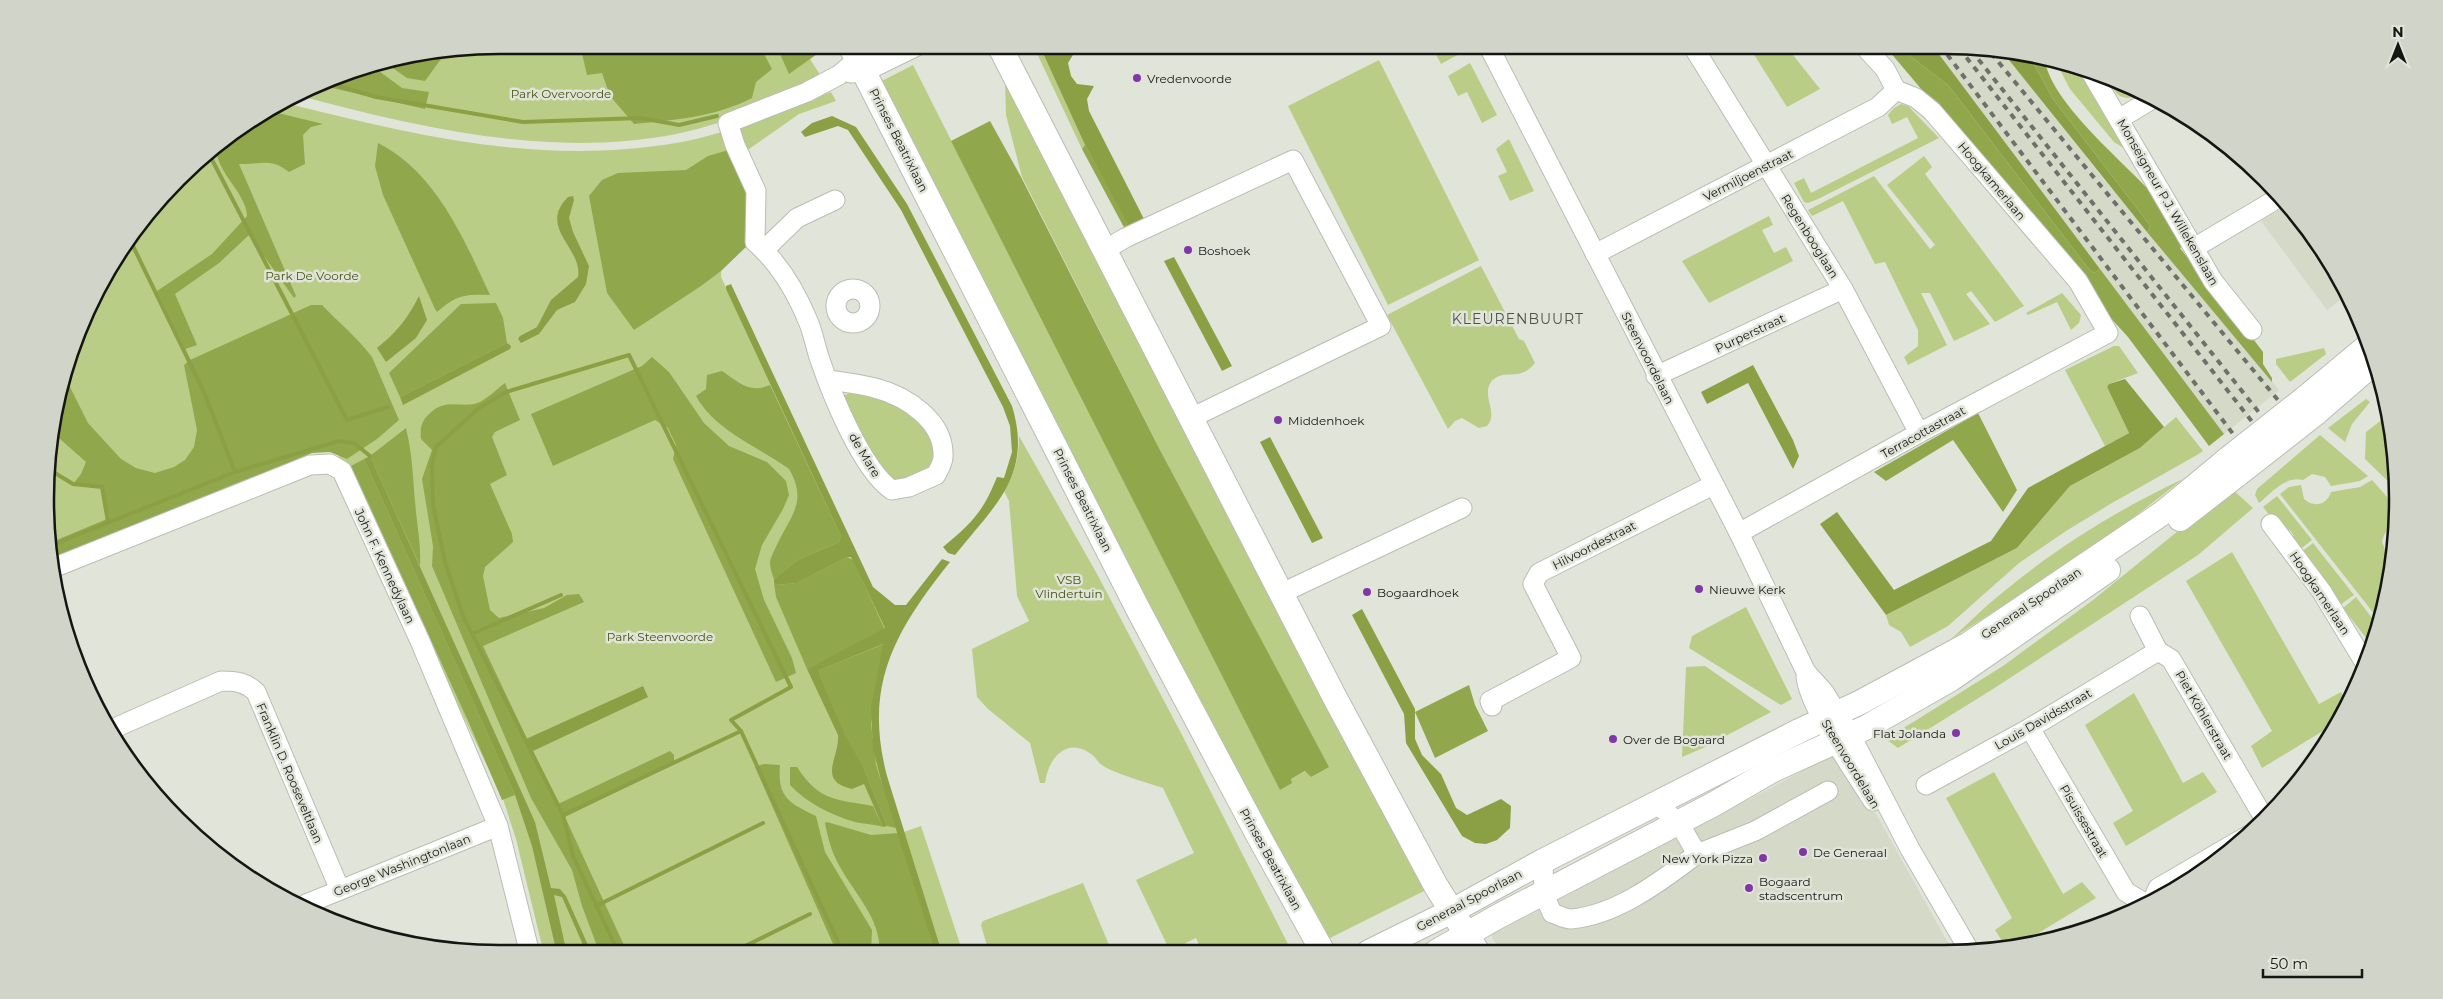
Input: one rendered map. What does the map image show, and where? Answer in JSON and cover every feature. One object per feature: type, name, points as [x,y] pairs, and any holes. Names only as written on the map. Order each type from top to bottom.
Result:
[{"type":"main road","points":[[1004,54],[1402,825],[1436,886],[1472,943]]},
{"type":"main road","name":"Prinses Beatrixlaan","points":[[858,59],[1139,610],[1258,835],[1319,945]]},
{"type":"main road","name":"Generaal Spoorlaan","points":[[2310,406],[2363,350]]},
{"type":"main road","name":"Generaal Spoorlaan","points":[[1472,943],[1544,894],[1771,772],[1843,737],[1952,679],[2071,596],[2310,406],[2369,366]]},
{"type":"main road","name":"Generaal Spoorlaan","points":[[1383,945],[1452,911],[1543,861],[1969,644],[2233,467]]},
{"type":"street","points":[[858,59],[880,54]]},
{"type":"street","name":"Steenvoordelaan","points":[[1493,54],[1656,376],[1739,533],[1806,672],[1807,686],[1843,737],[1966,944]]},
{"type":"street","name":"Regenbooglaan","points":[[1698,54],[1843,289],[1919,433]]},
{"type":"street","points":[[1872,54],[1885,68],[1896,90]]},
{"type":"street","name":"de Mare","points":[[828,380],[875,388],[902,398],[928,417],[942,439],[944,459],[936,475],[909,487],[892,490],[881,482],[868,465],[851,434],[828,380],[808,321],[787,281],[764,250],[754,242],[753,234],[758,202],[756,191],[735,145],[728,123],[806,92],[839,75],[858,59]]},
{"type":"street","name":"Monseigneur P.J. Willekenslaan","points":[[2096,81],[2223,295],[2252,330]]},
{"type":"street","name":"Vermiljoenstraat","points":[[1595,254],[1878,107],[1896,90]]},
{"type":"street","name":"Hoogkamerlaan","points":[[1896,90],[1916,98],[1932,111],[2078,281],[2108,333]]},
{"type":"street","points":[[2119,119],[2146,103]]},
{"type":"street","points":[[1105,250],[1125,238],[1293,160],[1381,326],[1191,418]]},
{"type":"street","points":[[764,250],[798,218],[835,200]]},
{"type":"street","points":[[2194,248],[2274,201]]},
{"type":"street","name":"Purperstraat","points":[[1656,376],[1843,289]]},
{"type":"street","points":[[808,321],[836,309]]},
{"type":"street","name":"Terracottastraat","points":[[1739,533],[1919,433],[2108,333]]},
{"type":"street","name":"John F. Kennedylaan","points":[[59,566],[310,465],[330,464],[342,471],[420,641],[498,826],[528,945]]},
{"type":"street","name":"Hilvoordestraat","points":[[1492,706],[1490,701],[1571,658],[1533,584],[1538,573],[1713,485]]},
{"type":"street","points":[[1282,593],[1462,508]]},
{"type":"street","name":"Hoogkamerlaan","points":[[2271,524],[2326,598],[2361,656]]},
{"type":"street","name":"Piet Köhlerstraat","points":[[2140,616],[2158,651],[2171,659],[2261,813]]},
{"type":"street","name":"Louis Davidsstraat","points":[[1926,785],[2030,728],[2158,651]]},
{"type":"street","name":"Franklin D. Rooseveltlaan","points":[[116,727],[221,681],[236,681],[248,685],[256,692],[340,890]]},
{"type":"street","name":"Pisuissestraat","points":[[2030,728],[2126,892],[2139,900]]},
{"type":"street","points":[[1543,861],[1544,894],[1552,913],[1569,919],[1605,910],[1650,889],[1697,854],[1755,831],[1828,791]]},
{"type":"street","points":[[1658,804],[1679,823],[1697,854]]},
{"type":"street","name":"George Washingtonlaan","points":[[310,902],[498,826]]},
{"type":"street","points":[[2157,891],[2158,888],[2201,863]]},
{"type":"shaded area","points":[[582,54],[764,54],[772,69],[756,82],[752,98],[724,110],[694,117],[634,124],[610,96],[602,73],[587,75]]},
{"type":"shaded area","points":[[780,54],[817,54],[789,74]]},
{"type":"shaded area","points":[[1043,54],[1074,54],[1068,63],[1071,76],[1077,84],[1094,86],[1087,99],[1089,111],[1145,221],[1131,227],[1127,222],[1085,145]]},
{"type":"shaded area","points":[[1892,54],[1908,54],[1949,86],[2088,268],[2094,273],[2100,269],[2224,434],[2209,446],[2128,337],[2097,303],[2081,278]]},
{"type":"shaded area","points":[[1908,54],[1939,54],[2100,269],[2094,273],[2088,268],[1949,86]]},
{"type":"shaded area","points":[[1939,54],[2008,59],[2106,182],[2279,390],[2224,434]]},
{"type":"shaded area","points":[[441,58],[425,81],[407,78],[392,67]]},
{"type":"shaded area","points":[[2008,59],[2033,63],[2053,99],[2149,224],[2150,228],[2147,232]]},
{"type":"shaded area","points":[[2033,63],[2046,66],[2051,78],[2074,113],[2105,147],[2149,190],[2157,193],[2184,245],[2180,248],[2187,257],[2190,255],[2263,352],[2263,364],[2272,378],[2272,382],[2147,232],[2150,228],[2149,224],[2053,99]]},
{"type":"shaded area","points":[[378,71],[402,88],[429,92],[425,109],[330,88]]},
{"type":"shaded area","points":[[277,113],[323,124],[311,127],[303,135],[305,164],[289,172],[271,163],[239,164],[296,296],[294,298],[249,235],[219,263],[175,294],[197,345],[185,349],[157,291],[212,254],[247,216],[241,197],[220,164],[217,155]]},
{"type":"shaded area","points":[[832,116],[856,127],[907,204],[1012,406],[1017,430],[1018,451],[1014,470],[996,504],[955,555],[948,553],[943,547],[976,516],[987,499],[997,477],[1004,478],[1012,452],[1010,426],[1003,407],[901,210],[848,130],[838,126],[805,137],[801,132],[812,123]]},
{"type":"shaded area","points":[[990,121],[1021,177],[1160,450],[1329,767],[1311,777],[1305,771],[1291,779],[1292,783],[1280,790],[951,141]]},
{"type":"shaded area","points":[[378,143],[416,171],[432,189],[458,230],[490,295],[467,295],[450,302],[437,312],[383,195],[375,166]]},
{"type":"shaded area","points":[[1085,145],[1131,227],[1127,233],[1082,149]]},
{"type":"shaded area","points":[[732,149],[753,194],[748,245],[721,271],[701,286],[634,330],[607,293],[589,196],[602,180],[618,173],[686,170],[708,156]]},
{"type":"shaded area","points":[[573,196],[574,200],[569,218],[573,232],[589,266],[586,284],[575,302],[557,310],[539,334],[521,343],[518,339],[520,336],[537,327],[551,300],[578,277],[578,267],[563,238],[557,218],[560,208],[568,197]]},
{"type":"shaded area","points":[[2281,209],[2314,252],[2341,299],[2327,310],[2261,221]]},
{"type":"shaded area","points":[[1174,257],[1232,366],[1222,371],[1164,261]]},
{"type":"shaded area","points":[[731,284],[873,587],[895,605],[906,605],[942,559],[950,562],[914,612],[900,636],[889,661],[882,686],[879,714],[881,744],[887,776],[940,945],[932,945],[883,788],[873,749],[871,709],[883,644],[820,670],[819,673],[845,735],[864,769],[887,826],[883,827],[864,784],[852,789],[841,785],[832,774],[838,735],[807,669],[885,628],[851,557],[847,557],[797,583],[777,585],[774,583],[774,579],[798,560],[839,542],[841,536],[726,286]]},
{"type":"shaded area","points":[[419,296],[427,320],[416,338],[386,362],[377,348],[401,325]]},
{"type":"shaded area","points":[[496,303],[503,318],[507,343],[400,397],[389,373],[461,304]]},
{"type":"shaded area","points":[[311,305],[322,305],[372,357],[399,420],[377,439],[347,459],[330,452],[312,453],[58,558],[56,540],[107,519],[102,487],[73,484],[81,474],[86,462],[58,438],[69,385],[88,423],[121,459],[136,468],[155,473],[174,467],[185,460],[194,447],[197,430],[184,365],[190,360]]},
{"type":"shaded area","points":[[507,343],[511,346],[510,349],[403,405],[400,397]]},
{"type":"shaded area","points":[[652,357],[669,372],[704,423],[729,446],[767,462],[786,481],[789,495],[762,545],[755,569],[764,600],[792,658],[796,673],[776,682],[673,459],[676,445],[668,428],[655,420],[553,466],[531,414],[642,366]]},
{"type":"shaded area","points":[[1753,365],[1793,440],[1799,456],[1793,469],[1748,383],[1707,404],[1701,392]]},
{"type":"shaded area","points":[[722,371],[744,386],[756,388],[770,385],[841,536],[839,542],[798,560],[774,579],[770,561],[795,510],[797,491],[795,481],[789,469],[726,429],[704,409],[696,396],[706,389],[707,375]]},
{"type":"shaded area","points":[[2125,379],[2164,427],[2140,448],[2070,486],[2017,548],[1886,615],[1820,524],[1837,512],[1894,590],[1991,541],[2028,488],[2129,433],[2107,387],[2109,384]]},
{"type":"shaded area","points":[[505,383],[520,420],[495,432],[492,437],[507,475],[490,484],[512,534],[513,542],[485,567],[483,576],[490,610],[499,618],[544,608],[567,595],[579,594],[584,602],[483,646],[558,804],[670,751],[674,755],[674,764],[565,817],[624,945],[597,945],[582,906],[572,870],[531,798],[432,566],[433,546],[422,479],[432,450],[421,439],[421,428],[429,414],[442,406],[449,404],[474,404],[490,395]]},
{"type":"shaded area","points":[[1978,413],[2017,490],[2003,512],[1953,440],[1886,481],[1874,472]]},
{"type":"shaded area","points":[[406,428],[420,546],[420,566],[370,456]]},
{"type":"shaded area","points":[[1270,437],[1323,538],[1312,543],[1260,442]]},
{"type":"shaded area","points":[[370,456],[535,822],[551,888],[560,889],[566,896],[588,945],[583,945],[562,897],[554,895],[565,945],[555,945],[532,846],[515,795],[364,459]]},
{"type":"shaded area","points":[[364,459],[515,795],[502,800],[469,723],[351,466]]},
{"type":"shaded area","points":[[847,557],[853,560],[885,630],[807,669],[776,597],[774,583],[777,585],[797,583]]},
{"type":"shaded area","points":[[1362,609],[1415,709],[1415,739],[1422,755],[1441,774],[1456,808],[1467,815],[1501,799],[1511,806],[1510,828],[1497,840],[1486,844],[1475,843],[1462,836],[1406,743],[1404,714],[1352,615]]},
{"type":"shaded area","points":[[884,644],[871,724],[876,765],[896,828],[887,826],[864,769],[849,746],[819,673],[820,670]]},
{"type":"shaded area","points":[[1469,685],[1475,705],[1488,731],[1435,758],[1415,712]]},
{"type":"shaded area","points":[[643,686],[648,697],[533,751],[526,739]]},
{"type":"shaded area","name":"Bogaard stadscentrum","points":[[1841,751],[1949,945],[1497,945],[1491,935]]},
{"type":"shaded area","points":[[764,764],[780,765],[781,785],[787,798],[792,803],[816,816],[825,852],[872,930],[871,945],[833,945],[755,767]]},
{"type":"shaded area","points":[[790,767],[797,767],[813,787],[821,793],[839,800],[873,806],[883,827],[846,819],[812,803],[790,785]]},
{"type":"shaded area","points":[[825,823],[871,835],[898,833],[933,945],[879,945],[872,918],[840,867],[829,840]]},
{"type":"green space","name":"Park Overvoorde","points":[[807,54],[826,84],[714,124],[676,134],[628,141],[580,143],[484,136],[436,128],[307,98],[356,77],[384,69],[413,62],[470,55]]},
{"type":"green space","points":[[1037,54],[1043,54],[1085,145],[1082,149]]},
{"type":"green space","points":[[1436,54],[1459,54],[1441,64]]},
{"type":"green space","points":[[1754,54],[1792,54],[1820,89],[1787,107]]},
{"type":"green space","points":[[1379,60],[1479,260],[1388,305],[1288,106]]},
{"type":"green space","points":[[1470,63],[1497,115],[1482,123],[1467,92],[1458,96],[1448,76]]},
{"type":"green space","points":[[913,65],[1243,716],[1291,779],[1306,771],[1311,777],[1290,697],[1160,450],[1022,177],[1006,115],[1005,81],[1430,888],[1330,938],[1288,863],[1251,806],[878,83]]},
{"type":"green space","points":[[2060,69],[2086,77],[2135,155],[2114,142],[2070,89]]},
{"type":"green space","points":[[2113,88],[2134,97],[2126,98],[2117,94]]},
{"type":"green space","name":"Park Steenvoorde","points":[[831,92],[836,101],[799,114],[725,166],[721,277],[891,628],[875,707],[878,764],[904,832],[921,826],[960,945],[542,945],[516,839],[503,799],[333,444],[58,557],[54,500],[55,470],[62,413],[69,384],[77,356],[100,302],[113,277],[146,228],[184,184],[206,164],[252,129],[293,105],[428,136],[525,149],[574,151],[625,149],[676,143],[716,134]]},
{"type":"green space","points":[[1901,104],[1908,106],[1939,138],[1818,199],[1808,203],[1804,202],[1794,183],[1804,178],[1811,193],[1918,138],[1907,117],[1892,124],[1888,115]]},
{"type":"green space","points":[[1509,139],[1534,191],[1510,201],[1498,176],[1507,172],[1496,149]]},
{"type":"green space","points":[[1924,156],[1932,167],[1925,174],[2024,306],[1995,322],[1971,291],[1966,294],[1990,324],[1954,341],[1930,293],[1921,293],[1947,345],[1908,365],[1904,357],[1918,346],[1918,330],[1885,262],[1875,264],[1843,201],[1812,216],[1808,210],[1874,176],[1930,249],[1935,245],[1887,185]]},
{"type":"green space","points":[[1769,216],[1773,225],[1762,230],[1774,253],[1786,247],[1793,261],[1709,303],[1682,261]]},
{"type":"green space","points":[[1481,266],[1519,339],[1524,341],[1535,363],[1523,372],[1501,376],[1491,382],[1488,387],[1488,393],[1491,416],[1487,426],[1479,428],[1462,418],[1455,421],[1448,429],[1387,315]]},
{"type":"green space","points":[[2062,293],[2081,315],[2079,323],[2071,330],[2057,302],[2028,315],[2026,313]]},
{"type":"green space","points":[[2114,346],[2119,346],[2138,373],[2109,384],[2107,387],[2129,433],[2105,446],[2065,370]]},
{"type":"green space","points":[[2324,348],[2326,354],[2290,382],[2276,364],[2276,359]]},
{"type":"green space","points":[[849,385],[894,399],[932,429],[936,465],[901,484],[881,477],[841,396],[848,394]]},
{"type":"green space","points":[[2366,399],[2370,402],[2352,424],[2345,442],[2328,428]]},
{"type":"green space","points":[[2176,417],[2203,451],[2066,531],[2019,563],[1948,626],[1910,647],[1901,632],[1889,625],[1886,615],[2017,548],[2070,486],[2140,448]]},
{"type":"green space","points":[[2382,420],[2388,482],[2365,459],[2366,432]]},
{"type":"green space","points":[[2320,435],[2368,476],[2360,481],[2331,486],[2325,477],[2312,474],[2303,480],[2290,480],[2274,490],[2259,503],[2255,495],[2257,489]]},
{"type":"green space","name":"VSB Vlindertuin","points":[[1019,436],[1097,574],[1182,735],[1288,945],[1199,945],[1196,938],[1182,945],[1167,945],[1136,880],[1194,853],[1163,788],[1107,768],[1091,754],[1074,747],[1060,752],[1050,765],[1045,783],[1040,783],[1030,743],[988,709],[977,697],[972,649],[1029,621],[1017,596],[1009,501],[1004,491],[1016,465]]},
{"type":"green space","points":[[2183,479],[2098,545],[1951,639],[1995,598],[2044,560],[2112,516]]},
{"type":"green space","points":[[2372,480],[2389,499],[2388,528],[2382,542],[2386,551],[2385,558],[2374,614],[2280,494],[2289,487],[2301,485],[2304,499],[2312,504],[2320,504],[2326,500],[2331,492],[2360,487]]},
{"type":"green space","points":[[2231,488],[2253,508],[2198,555],[1993,689],[1898,748],[1886,739],[2003,666],[2093,600]]},
{"type":"green space","points":[[2277,496],[2312,540],[2298,551],[2289,540],[2294,536],[2290,530],[2284,533],[2263,507]]},
{"type":"green space","points":[[2313,543],[2354,595],[2340,605],[2300,553]]},
{"type":"green space","points":[[2232,552],[2319,704],[2341,692],[2343,696],[2325,730],[2262,768],[2251,746],[2272,731],[2186,581]]},
{"type":"green space","points":[[2356,597],[2373,619],[2367,639],[2343,608]]},
{"type":"green space","points":[[1746,607],[1792,699],[1781,705],[1689,648],[1692,636]]},
{"type":"green space","points":[[1705,666],[1771,712],[1682,757],[1686,667]]},
{"type":"green space","points":[[2134,693],[2183,783],[2203,772],[2217,792],[2126,846],[2113,823],[2133,811],[2085,725]]},
{"type":"green space","points":[[1994,772],[2063,894],[2082,882],[2096,898],[2033,936],[2002,941],[1995,930],[2012,918],[1946,798]]},
{"type":"green space","points":[[1083,883],[1109,945],[987,945],[981,925],[983,921]]},
{"type":"waterway","points":[[336,85],[376,97],[523,122],[641,118],[679,125],[717,116]]},
{"type":"waterway","points":[[212,159],[347,420],[388,407]]},
{"type":"waterway","points":[[133,246],[204,392],[235,472]]},
{"type":"waterway","points":[[615,945],[573,856],[563,815],[463,616],[445,562],[433,505],[432,464],[436,447],[479,408],[506,392],[629,355],[791,687],[731,720],[741,731]]},
{"type":"waterway","points":[[56,543],[235,472],[339,441],[354,443],[370,456]]},
{"type":"waterway","points":[[55,473],[73,484],[102,487],[108,522]]},
{"type":"waterway","points":[[472,634],[561,595]]},
{"type":"waterway","points":[[563,815],[741,731],[839,945]]},
{"type":"waterway","points":[[596,906],[763,823]]},
{"type":"waterway","points":[[747,945],[810,914]]},
{"type":"railway","points":[[1947,54],[2261,471]]},
{"type":"railway","points":[[1964,55],[2279,456]]},
{"type":"railway","points":[[1975,55],[2288,449]]},
{"type":"railway","points":[[1994,57],[2306,434]]},
{"type":"place","name":"Vredenvoorde","points":[[1137,78]]},
{"type":"place","name":"Boshoek","points":[[1188,250]]},
{"type":"place","name":"Middenhoek","points":[[1278,420]]},
{"type":"place","name":"Nieuwe Kerk","points":[[1699,589]]},
{"type":"place","name":"Bogaardhoek","points":[[1367,592]]},
{"type":"place","name":"Flat Jolanda","points":[[1956,733]]},
{"type":"place","name":"Over de Bogaard","points":[[1613,739]]},
{"type":"place","name":"De Generaal","points":[[1803,852]]},
{"type":"place","name":"New York Pizza","points":[[1763,858]]},
{"type":"place","name":"Bogaard stadscentrum","points":[[1749,888]]},
{"type":"district","name":"KLEURENBUURT","points":[[1518,319]]},
{"type":"park label","name":"Park De Voorde","points":[[312,275]]}]
